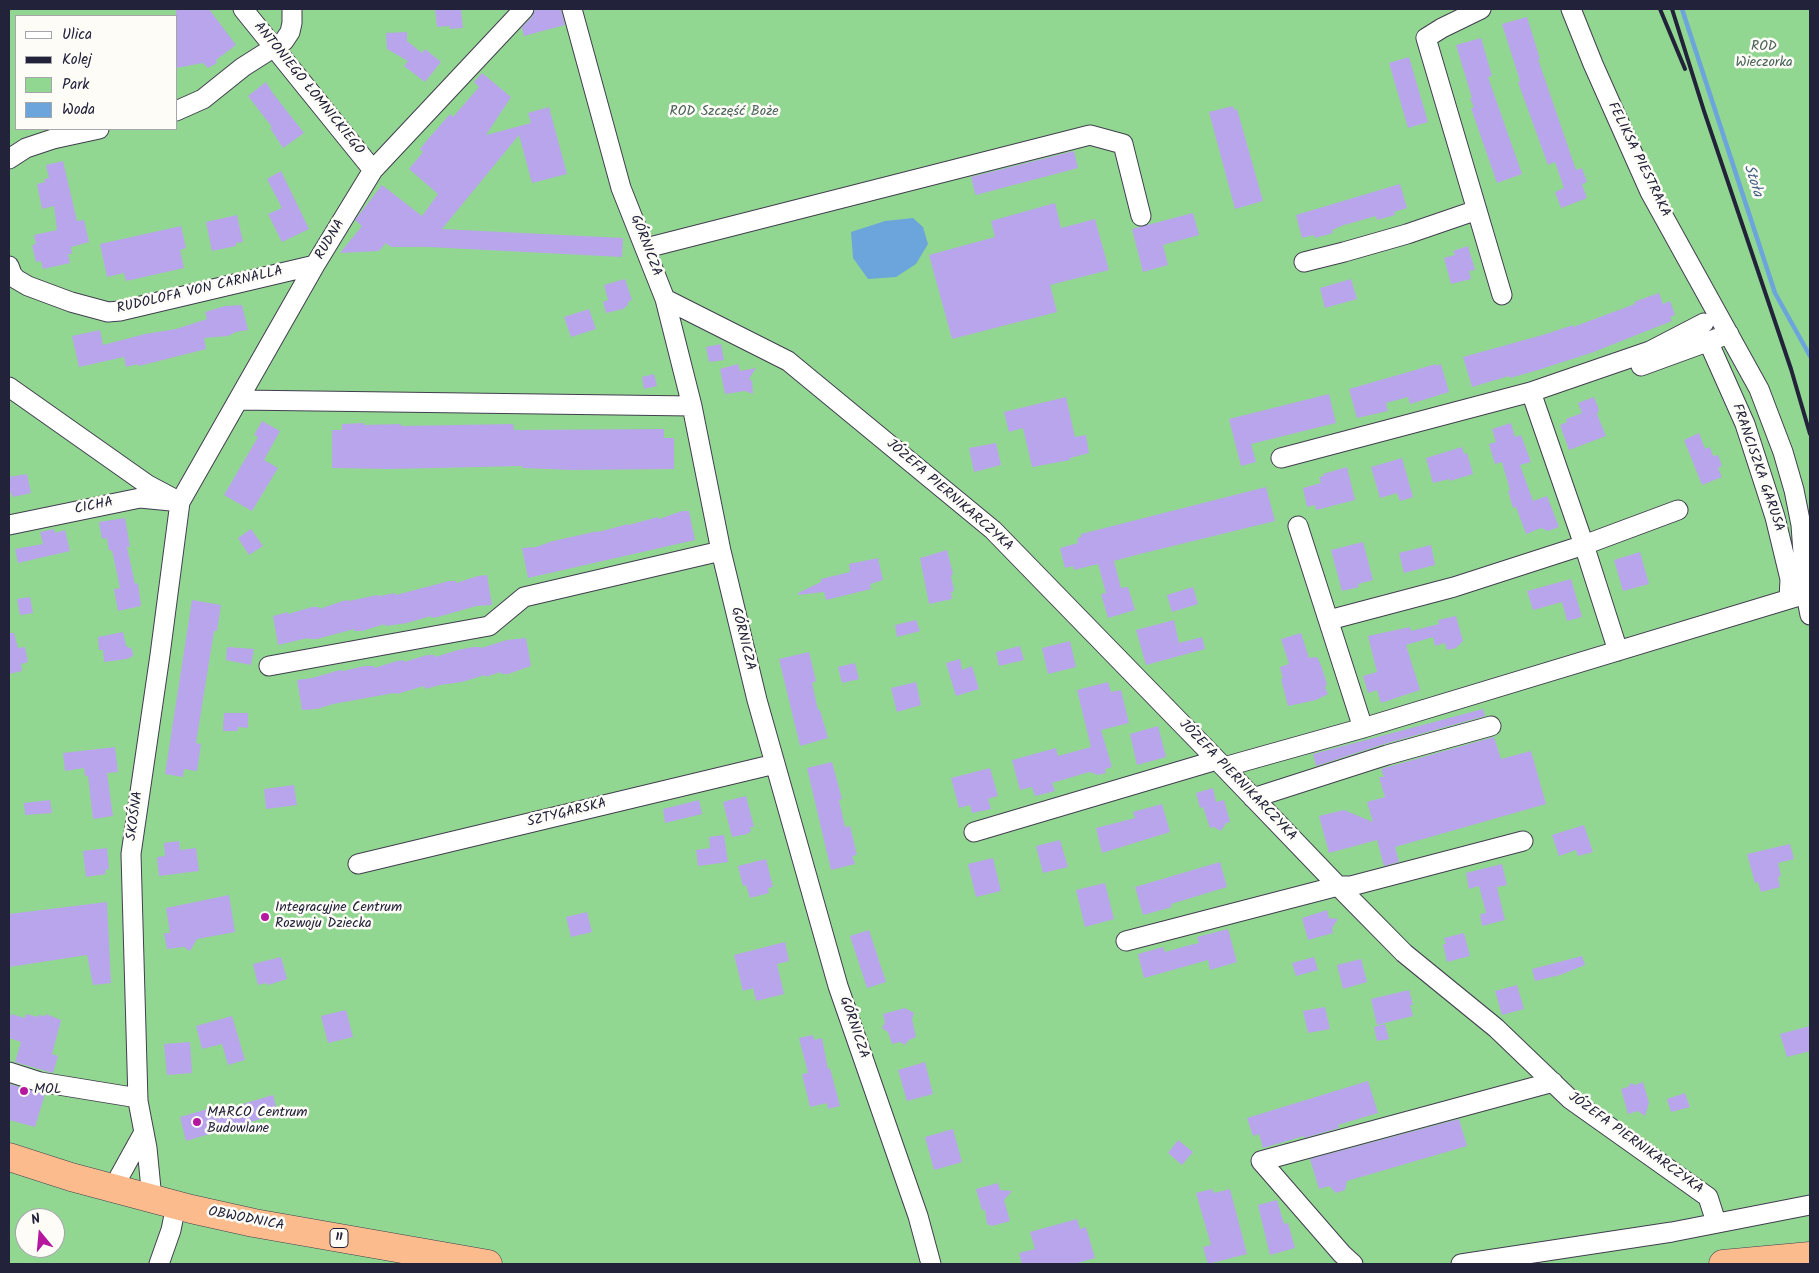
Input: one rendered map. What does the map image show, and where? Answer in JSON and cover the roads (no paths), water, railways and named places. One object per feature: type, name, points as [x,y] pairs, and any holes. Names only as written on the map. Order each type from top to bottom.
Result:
[{"type":"highway","name":"OBWODNICA","points":[[9,1157],[72,1177],[164,1202],[254,1222],[488,1264]]},
{"type":"highway","points":[[1723,1264],[1802,1257]]},
{"type":"street","name":"ANTONIEGO ŁOMNICKIEGO","points":[[243,9],[373,170]]},
{"type":"street","points":[[178,110],[203,99],[243,67],[284,40],[290,32],[292,9]]},
{"type":"street","name":"RUDNA","points":[[180,502],[316,265],[373,170],[524,9]]},
{"type":"street","name":"GÓRNICZA","points":[[572,9],[621,188],[665,299],[692,406],[721,551],[757,700],[838,986],[918,1216],[931,1264]]},
{"type":"street","points":[[1481,9],[1426,38],[1502,295]]},
{"type":"street","name":"FELIKSA PIESTRAKA","points":[[1571,9],[1593,64],[1650,192],[1759,389],[1783,452],[1794,490],[1801,525],[1798,596]]},
{"type":"street","points":[[9,159],[26,148],[95,130]]},
{"type":"street","points":[[646,248],[1090,135],[1122,144],[1141,216]]},
{"type":"street","points":[[1304,262],[1407,234],[1477,210]]},
{"type":"street","name":"RUDOLOFA VON CARNALLA","points":[[9,266],[16,279],[28,286],[72,302],[108,312],[120,311],[316,265]]},
{"type":"street","name":"JÓZEFA PIERNIKARCZYKA","points":[[665,299],[788,361],[993,530],[1404,953],[1496,1028],[1570,1099],[1708,1197],[1716,1222]]},
{"type":"street","points":[[1281,458],[1533,398],[1650,351],[1704,323]]},
{"type":"street","points":[[1376,445],[1533,398],[1729,334]]},
{"type":"street","name":"FRANCISZKA GARUSA","points":[[1708,341],[1745,424],[1775,517],[1790,579],[1798,596]]},
{"type":"street","points":[[9,387],[148,485],[180,502]]},
{"type":"street","points":[[1533,398],[1584,545],[1618,651]]},
{"type":"street","points":[[239,400],[692,406]]},
{"type":"street","name":"CICHA","points":[[9,525],[140,498],[159,498],[180,502]]},
{"type":"street","name":"SKOŚNA","points":[[159,1264],[171,1230],[144,1132],[138,1098],[131,854],[180,502]]},
{"type":"street","points":[[1329,620],[1454,587],[1584,545],[1678,510]]},
{"type":"street","points":[[1298,526],[1363,728]]},
{"type":"street","points":[[269,666],[489,626],[524,598],[721,551]]},
{"type":"street","points":[[974,832],[1221,764],[1363,728],[1798,596],[1810,615]]},
{"type":"street","points":[[1253,798],[1387,755],[1491,726]]},
{"type":"street","name":"SZTYGARSKA","points":[[358,864],[775,764]]},
{"type":"street","points":[[1126,941],[1338,886],[1351,886],[1523,841]]},
{"type":"street","points":[[9,1072],[40,1082],[138,1098]]},
{"type":"street","points":[[1353,1264],[1261,1162],[1552,1082]]},
{"type":"street","points":[[113,1188],[144,1132]]},
{"type":"street","points":[[1461,1264],[1672,1232],[1810,1205]]},
{"type":"water","points":[[913,218],[923,227],[928,244],[916,264],[896,277],[868,279],[853,258],[851,232],[885,221]]},
{"type":"waterway","name":"Stoła","points":[[1682,9],[1775,293],[1810,356]]},
{"type":"railway","points":[[1660,9],[1685,69]]},
{"type":"railway","points":[[1672,9],[1704,111],[1791,369],[1810,434]]},
{"type":"place","name":"Integracyjne Centrum Rozwoju Dziecka","points":[[265,917]]},
{"type":"place","name":"MOL","points":[[24,1091]]},
{"type":"place","name":"MARCO Centrum Budowlane","points":[[197,1122]]},
{"type":"park label","name":"ROD Wieczorka","points":[[1764,56]]},
{"type":"park label","name":"ROD Szczęść Boże","points":[[724,113]]}]
